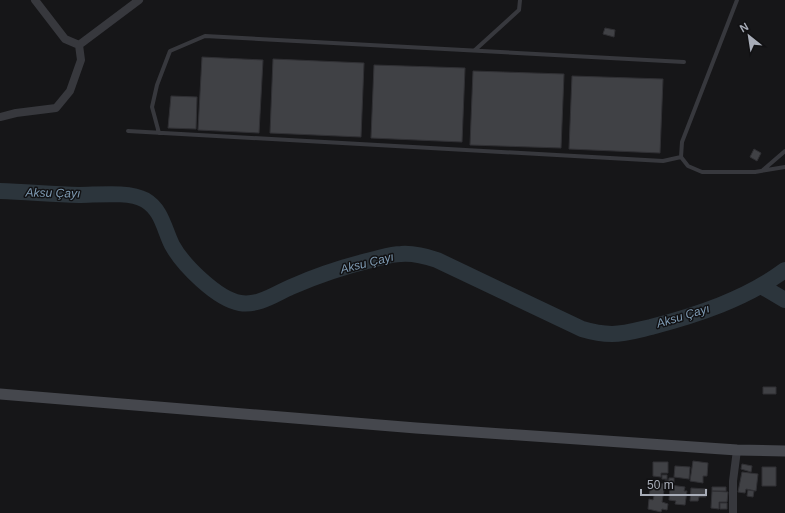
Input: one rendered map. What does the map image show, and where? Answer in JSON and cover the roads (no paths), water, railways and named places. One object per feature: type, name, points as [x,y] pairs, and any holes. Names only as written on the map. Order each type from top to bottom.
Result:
[{"type":"street","points":[[35,0],[65,39],[79,45]]},
{"type":"street","points":[[79,45],[139,0]]},
{"type":"street","points":[[0,117],[16,113],[56,108],[70,92],[81,60],[79,45]]},
{"type":"street","points":[[0,394],[416,428],[737,450],[785,451]]},
{"type":"street","points":[[732,513],[733,481],[737,450]]},
{"type":"lane","points":[[475,51],[519,10],[520,0]]},
{"type":"lane","points":[[737,0],[682,142],[681,157],[688,166],[702,172],[755,172],[785,167]]},
{"type":"lane","points":[[159,133],[152,107],[157,85],[170,51],[205,36],[684,62]]},
{"type":"lane","points":[[128,131],[663,161],[681,157]]},
{"type":"lane","points":[[763,170],[785,151]]},
{"type":"waterway","name":"Aksu Çayı","points":[[0,191],[79,195],[122,194],[145,200],[151,204],[159,214],[172,245],[192,271],[221,295],[240,303],[254,303],[260,301],[332,271],[391,255],[410,254],[437,260],[582,329],[593,332],[617,334],[651,327],[721,305],[738,298],[785,270]]},
{"type":"waterway","points":[[761,286],[785,300]]}]
